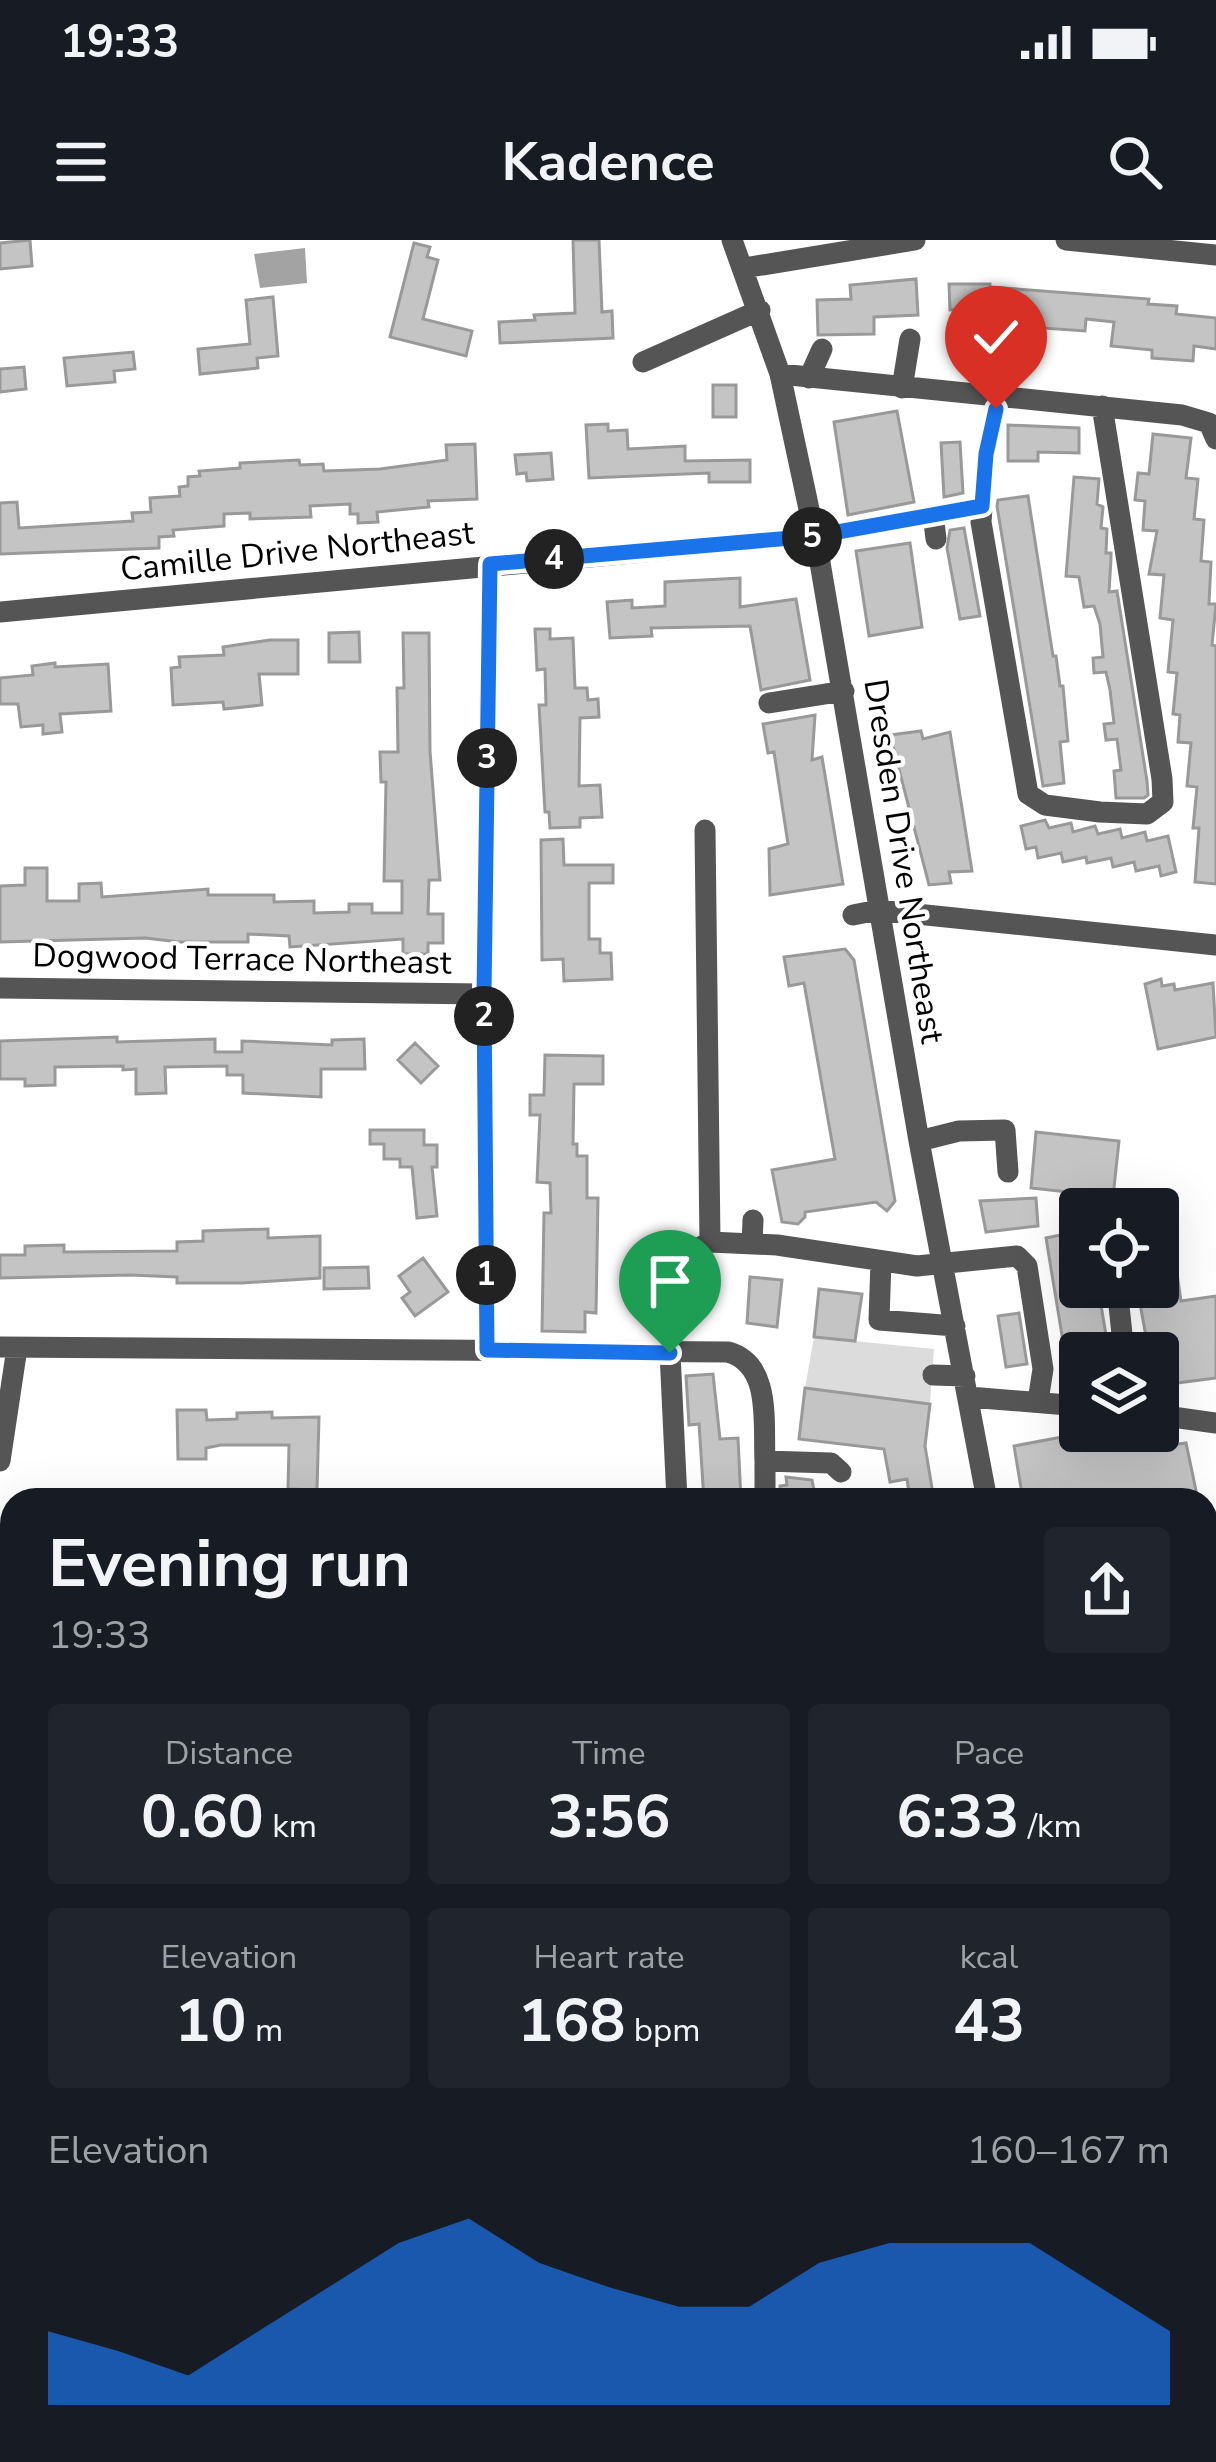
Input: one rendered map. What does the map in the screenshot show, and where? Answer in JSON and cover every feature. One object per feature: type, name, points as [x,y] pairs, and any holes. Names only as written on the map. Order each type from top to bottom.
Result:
[{"type":"street","name":"Dresden Drive Northeast","points":[[732,240],[780,374],[850,682],[878,910],[985,1488]]},
{"type":"street","points":[[744,268],[915,240]]},
{"type":"street","points":[[1066,240],[1216,255]]},
{"type":"street","points":[[643,362],[760,310]]},
{"type":"street","points":[[808,378],[822,350]]},
{"type":"street","points":[[902,388],[913,353]]},
{"type":"street","points":[[780,374],[1182,415],[1209,423],[1216,439]]},
{"type":"street","points":[[998,398],[986,454],[981,522],[1028,794],[1046,805],[1147,814],[1163,802],[1162,779],[1102,406]]},
{"type":"street","name":"Camille Drive Northeast","points":[[0,612],[815,536],[936,508],[982,506]]},
{"type":"street","points":[[936,508],[936,539]]},
{"type":"street","points":[[487,1350],[484,994],[490,564]]},
{"type":"street","points":[[769,703],[850,682]]},
{"type":"street","points":[[705,830],[710,1242]]},
{"type":"street","points":[[853,915],[878,910],[1216,945]]},
{"type":"street","name":"Dogwood Terrace Northeast","points":[[0,988],[484,994]]},
{"type":"street","points":[[919,1141],[959,1131],[1005,1130],[1008,1172]]},
{"type":"street","points":[[752,1244],[753,1220]]},
{"type":"street","points":[[676,1488],[670,1353],[673,1271],[682,1256],[710,1242],[917,1266],[1017,1256],[1028,1267],[1043,1369],[1038,1402]]},
{"type":"street","points":[[881,1261],[879,1320],[955,1326]]},
{"type":"street","points":[[0,1461],[8,1348],[728,1352],[743,1356],[755,1369],[761,1391],[765,1488]]},
{"type":"street","points":[[933,1375],[1059,1404]]},
{"type":"street","points":[[1179,1418],[1216,1424]]},
{"type":"street","points":[[765,1461],[831,1463],[841,1472]]},
{"type":"shaded area","points":[[305,248],[307,283],[260,288],[254,254]]},
{"type":"shaded area","points":[[814,1337],[934,1349],[930,1404],[805,1388]]},
{"type":"building","points":[[30,240],[32,266],[0,269],[0,243]]},
{"type":"building","points":[[573,240],[599,240],[602,312],[612,311],[613,338],[500,343],[499,322],[575,313]]},
{"type":"building","points":[[414,243],[430,247],[427,257],[438,260],[423,319],[472,331],[466,356],[390,337]]},
{"type":"building","points":[[916,279],[918,315],[874,317],[874,334],[818,335],[817,300],[851,299],[850,285]]},
{"type":"building","points":[[949,284],[1149,299],[1148,304],[1177,306],[1176,314],[1216,318],[1216,349],[1194,346],[1193,361],[1152,358],[1152,350],[1111,346],[1114,322],[1086,319],[1085,331],[965,332],[965,309],[950,310]]},
{"type":"building","points":[[273,297],[278,356],[257,358],[258,368],[200,374],[198,349],[250,344],[246,300]]},
{"type":"building","points":[[133,352],[135,369],[114,371],[115,382],[67,386],[64,358]]},
{"type":"building","points":[[24,367],[26,389],[0,392],[0,369]]},
{"type":"building","points":[[713,385],[736,385],[736,417],[713,417]]},
{"type":"building","points":[[897,411],[914,502],[848,515],[834,422]]},
{"type":"building","points":[[608,424],[608,431],[627,430],[628,449],[685,446],[685,461],[750,460],[750,482],[709,482],[709,473],[589,478],[586,425]]},
{"type":"building","points":[[1008,425],[1079,428],[1079,453],[1038,452],[1038,461],[1008,461]]},
{"type":"building","points":[[1153,434],[1191,438],[1186,478],[1198,479],[1194,519],[1204,520],[1201,561],[1211,562],[1209,604],[1216,604],[1212,645],[1216,646],[1216,884],[1195,882],[1197,787],[1187,786],[1191,743],[1178,742],[1180,715],[1173,714],[1177,673],[1168,672],[1173,620],[1160,618],[1164,575],[1149,574],[1157,531],[1143,530],[1145,501],[1135,500],[1138,473],[1149,474]]},
{"type":"building","points":[[960,442],[963,493],[944,497],[941,443]]},
{"type":"building","points":[[475,444],[477,499],[428,501],[429,507],[377,512],[378,522],[358,523],[358,514],[350,514],[350,504],[310,506],[311,517],[250,519],[250,513],[224,514],[224,526],[173,530],[174,536],[159,537],[159,548],[0,554],[0,503],[17,502],[19,528],[133,521],[132,513],[151,512],[150,498],[180,496],[179,487],[188,486],[188,477],[200,476],[199,471],[299,460],[300,465],[323,464],[324,471],[380,469],[447,460],[446,445]]},
{"type":"building","points":[[551,453],[553,479],[527,481],[526,473],[517,474],[515,455]]},
{"type":"building","points":[[1074,477],[1099,479],[1097,504],[1103,507],[1101,528],[1107,529],[1106,553],[1111,553],[1109,592],[1117,591],[1147,781],[1144,798],[1116,798],[1114,771],[1121,770],[1117,739],[1106,740],[1104,724],[1114,723],[1110,690],[1106,672],[1094,673],[1093,658],[1103,657],[1100,624],[1094,606],[1084,607],[1079,577],[1066,576]]},
{"type":"building","points":[[1028,496],[1053,656],[1063,686],[1068,741],[1060,742],[1064,783],[1043,786],[997,506],[998,500]]},
{"type":"building","points":[[964,528],[980,616],[960,619],[947,548],[950,530]]},
{"type":"building","points":[[910,543],[922,627],[869,636],[856,551]]},
{"type":"building","points":[[740,578],[740,607],[796,599],[810,680],[761,690],[750,626],[651,628],[652,636],[610,638],[607,602],[632,600],[632,608],[665,606],[665,582]]},
{"type":"building","points":[[535,629],[550,629],[550,639],[573,638],[575,688],[587,688],[588,700],[598,699],[599,717],[580,718],[579,786],[600,785],[602,817],[580,818],[580,827],[550,828],[549,812],[545,812],[539,705],[546,705],[545,669],[537,670]]},
{"type":"building","points":[[359,632],[360,662],[329,662],[329,633]]},
{"type":"building","points":[[403,633],[429,633],[430,751],[440,880],[429,880],[428,914],[443,914],[443,943],[428,943],[428,954],[403,954],[403,939],[290,947],[289,936],[248,934],[248,942],[145,938],[0,942],[0,886],[25,885],[25,868],[47,868],[47,901],[79,901],[79,884],[101,883],[102,897],[208,889],[208,895],[274,895],[274,902],[314,901],[314,913],[349,912],[349,904],[372,904],[372,913],[402,913],[402,881],[384,881],[386,782],[381,782],[380,752],[398,752],[397,688],[404,688]]},
{"type":"building","points":[[298,640],[298,674],[259,674],[262,705],[224,709],[223,702],[173,705],[171,668],[180,667],[179,657],[224,655],[223,647]]},
{"type":"building","points":[[55,663],[55,667],[108,664],[111,711],[60,714],[62,732],[43,734],[43,725],[21,727],[18,704],[0,704],[0,678],[33,675],[32,666]]},
{"type":"building","points":[[815,715],[812,760],[822,757],[843,884],[770,895],[769,849],[788,844],[774,752],[768,753],[763,724]]},
{"type":"building","points":[[921,731],[923,739],[950,732],[972,871],[949,872],[951,883],[929,885],[890,735]]},
{"type":"building","points":[[1045,820],[1049,828],[1071,823],[1073,832],[1095,826],[1098,834],[1120,829],[1122,838],[1145,832],[1147,841],[1168,836],[1176,872],[1161,876],[1159,866],[1136,871],[1134,862],[1113,867],[1111,858],[1063,862],[1061,853],[1038,858],[1036,847],[1026,849],[1021,826]]},
{"type":"building","points":[[563,839],[564,865],[613,865],[613,883],[589,883],[589,939],[600,939],[600,953],[611,953],[612,979],[564,981],[563,959],[542,960],[541,840]]},
{"type":"building","points":[[845,949],[854,960],[895,1201],[887,1211],[876,1202],[805,1212],[798,1224],[782,1222],[772,1170],[835,1159],[804,983],[789,986],[784,957]]},
{"type":"building","points":[[1161,979],[1162,986],[1174,984],[1175,990],[1213,983],[1216,1037],[1158,1049],[1145,984]]},
{"type":"building","points":[[117,1037],[117,1042],[215,1039],[215,1052],[242,1052],[242,1041],[332,1045],[332,1040],[364,1039],[365,1069],[321,1069],[321,1097],[243,1093],[243,1075],[227,1075],[227,1066],[165,1067],[166,1093],[136,1094],[136,1069],[123,1070],[123,1066],[55,1067],[55,1085],[25,1086],[25,1079],[0,1079],[0,1041]]},
{"type":"building","points":[[415,1043],[438,1066],[421,1083],[398,1060]]},
{"type":"building","points":[[545,1055],[603,1056],[603,1084],[574,1084],[573,1144],[577,1144],[577,1156],[587,1156],[587,1198],[598,1198],[596,1313],[585,1312],[585,1332],[542,1331],[544,1213],[551,1213],[550,1183],[537,1182],[540,1115],[530,1115],[530,1095],[544,1095]]},
{"type":"building","points":[[370,1130],[424,1130],[424,1145],[437,1145],[437,1167],[432,1167],[437,1216],[417,1218],[412,1167],[400,1167],[400,1159],[384,1159],[384,1144],[370,1144]]},
{"type":"building","points":[[1036,1132],[1119,1141],[1114,1188],[1031,1188]]},
{"type":"building","points":[[1036,1198],[1038,1226],[986,1232],[980,1201]]},
{"type":"building","points":[[268,1229],[268,1238],[320,1236],[320,1278],[177,1283],[177,1277],[130,1275],[0,1278],[0,1255],[25,1255],[25,1246],[64,1245],[64,1252],[177,1251],[177,1242],[203,1241],[203,1231]]},
{"type":"building","points":[[1059,1235],[1059,1308],[1102,1308],[1106,1332],[1061,1332],[1046,1238]]},
{"type":"building","points":[[423,1258],[448,1292],[415,1316],[402,1298],[410,1292],[399,1276]]},
{"type":"building","points":[[368,1267],[369,1288],[324,1289],[324,1268]]},
{"type":"building","points":[[750,1277],[782,1280],[777,1327],[747,1323]]},
{"type":"building","points":[[1179,1287],[1181,1301],[1216,1296],[1216,1378],[1179,1383],[1179,1332],[1145,1332],[1141,1308],[1179,1308]]},
{"type":"building","points":[[819,1289],[862,1294],[855,1341],[814,1337]]},
{"type":"building","points":[[1019,1313],[1027,1364],[1006,1367],[998,1316]]},
{"type":"building","points":[[713,1374],[720,1439],[738,1438],[740,1488],[703,1488],[699,1424],[689,1425],[686,1376]]},
{"type":"building","points":[[805,1388],[930,1404],[925,1446],[932,1488],[908,1488],[907,1479],[890,1482],[884,1449],[799,1439]]},
{"type":"building","points":[[177,1410],[206,1410],[207,1420],[272,1412],[272,1418],[319,1417],[317,1488],[288,1488],[289,1445],[221,1445],[206,1448],[206,1459],[178,1459]]},
{"type":"building","points":[[1059,1438],[1059,1452],[1179,1452],[1179,1444],[1186,1443],[1195,1488],[1021,1488],[1014,1446]]},
{"type":"building","points":[[786,1477],[812,1480],[814,1488],[780,1488],[787,1485]]},
{"type":"route","points":[[670,1353],[487,1350],[484,994],[490,564],[815,536],[982,506],[996,409]]}]
